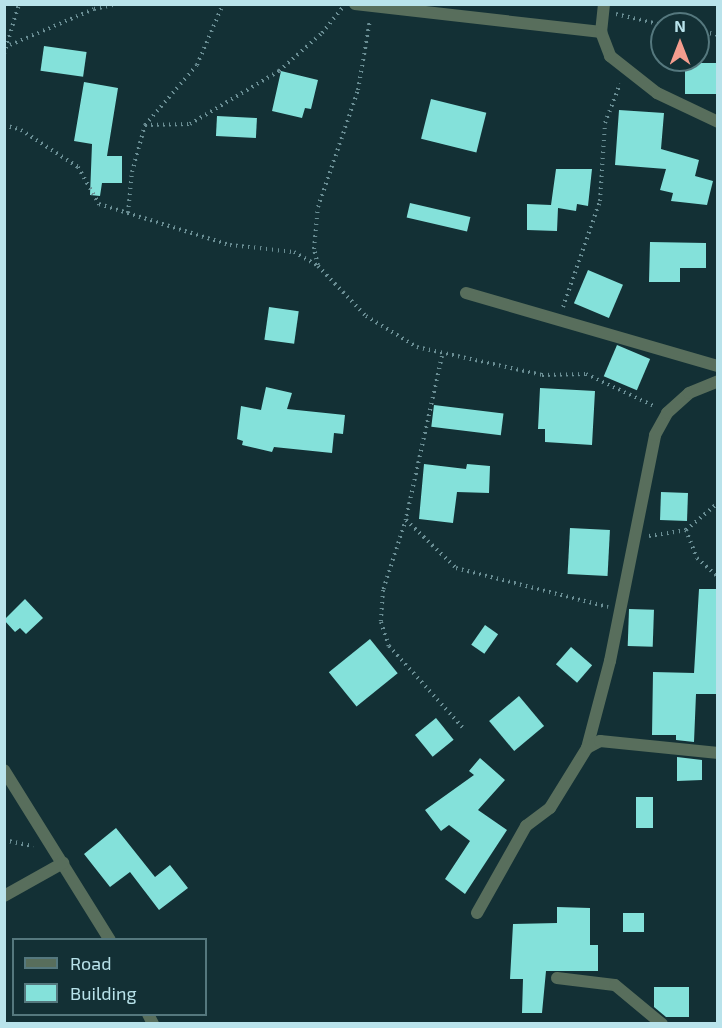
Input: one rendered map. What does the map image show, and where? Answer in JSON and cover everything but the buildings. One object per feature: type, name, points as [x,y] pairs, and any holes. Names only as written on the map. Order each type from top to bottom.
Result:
[{"type":"street","points":[[355,4],[371,9],[601,32]]},
{"type":"street","points":[[604,8],[601,32],[610,56],[657,93],[717,122]]},
{"type":"street","points":[[466,294],[557,323],[717,366]]},
{"type":"street","points":[[477,913],[526,826],[550,808],[587,748],[637,537],[655,435],[667,413],[689,393],[717,381]]},
{"type":"street","points":[[587,748],[600,741],[717,753]]},
{"type":"street","points":[[4,770],[109,938]]},
{"type":"street","points":[[4,896],[63,863]]},
{"type":"street","points":[[557,978],[615,985],[662,1023]]},
{"type":"path","points":[[4,54],[10,45],[20,4]]},
{"type":"path","points":[[10,45],[94,9],[118,4]]},
{"type":"path","points":[[128,214],[132,172],[145,125],[197,65],[223,4]]},
{"type":"path","points":[[145,125],[190,124],[279,71],[322,33],[345,4]]},
{"type":"path","points":[[604,8],[650,21]]},
{"type":"path","points":[[318,266],[314,249],[318,207],[358,90],[371,9]]},
{"type":"path","points":[[557,323],[600,201],[605,123],[626,69]]},
{"type":"path","points":[[4,124],[21,130],[78,166],[99,204],[230,245],[294,252],[318,266],[366,316],[442,356],[542,375],[586,374],[667,413]]},
{"type":"path","points":[[442,356],[406,519],[383,590],[381,622],[389,646],[463,728]]},
{"type":"path","points":[[637,537],[686,530],[717,503]]},
{"type":"path","points":[[406,519],[456,568],[620,610]]},
{"type":"path","points":[[686,530],[697,558],[717,577]]}]
